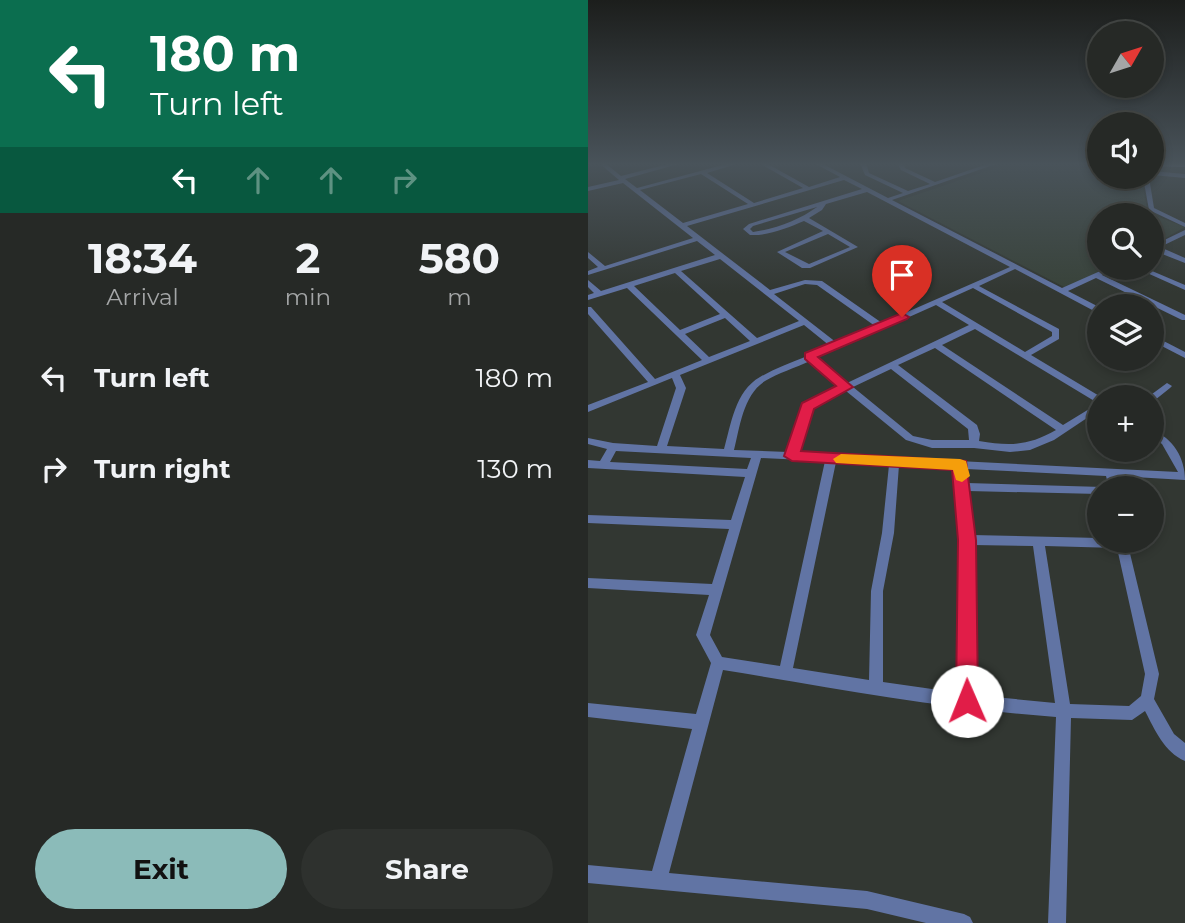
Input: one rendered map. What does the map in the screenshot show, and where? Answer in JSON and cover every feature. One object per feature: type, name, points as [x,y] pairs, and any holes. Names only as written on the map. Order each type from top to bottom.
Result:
[{"type":"street","points":[[656,206],[835,345]]},
{"type":"street","points":[[681,226],[745,206]]},
{"type":"street","points":[[814,206],[751,225],[746,229],[752,234],[762,233],[804,218],[823,206]]},
{"type":"street","points":[[899,206],[1087,304]]},
{"type":"street","points":[[1151,206],[1158,214],[1185,225]]},
{"type":"street","points":[[804,218],[855,247],[810,266],[805,266],[780,252],[827,232]]},
{"type":"street","points":[[1164,243],[1183,235]]},
{"type":"street","points":[[588,273],[697,239]]},
{"type":"street","points":[[1164,252],[1185,261]]},
{"type":"street","points":[[588,254],[603,268]]},
{"type":"street","points":[[588,298],[721,256]]},
{"type":"street","points":[[729,452],[744,402],[755,383],[809,356],[1015,267]]},
{"type":"street","points":[[676,270],[755,341]]},
{"type":"street","points":[[1061,291],[1087,279]]},
{"type":"street","points":[[1164,279],[1185,288]]},
{"type":"street","points":[[1106,280],[1185,318]]},
{"type":"street","points":[[588,282],[599,294]]},
{"type":"street","points":[[769,293],[805,282],[819,282],[881,326]]},
{"type":"street","points":[[628,285],[707,360]]},
{"type":"street","points":[[974,286],[1056,331],[1056,337],[1025,355]]},
{"type":"street","points":[[936,302],[1087,393]]},
{"type":"street","points":[[588,309],[654,383]]},
{"type":"street","points":[[681,333],[725,316]]},
{"type":"street","points":[[588,409],[805,322]]},
{"type":"street","points":[[792,456],[808,406],[976,325]]},
{"type":"street","points":[[935,344],[1063,430]]},
{"type":"street","points":[[1164,344],[1185,355]]},
{"type":"street","points":[[809,356],[911,438],[932,444],[974,444],[1021,449],[1045,442],[1087,414]]},
{"type":"street","points":[[891,364],[972,427],[975,434],[974,444]]},
{"type":"street","points":[[661,448],[681,388],[675,374]]},
{"type":"street","points":[[1164,440],[1185,475]]},
{"type":"street","points":[[588,441],[613,447],[894,463],[1185,475]]},
{"type":"street","points":[[603,465],[613,447]]},
{"type":"street","points":[[658,880],[718,663],[703,635],[757,454]]},
{"type":"street","points":[[785,673],[831,459]]},
{"type":"street","points":[[876,689],[877,591],[888,533],[894,463]]},
{"type":"street","points":[[588,464],[751,474]]},
{"type":"street","points":[[960,465],[967,540],[967,701]]},
{"type":"street","points":[[964,487],[1087,490]]},
{"type":"street","points":[[588,519],[737,525]]},
{"type":"street","points":[[967,540],[1087,542]]},
{"type":"street","points":[[1038,543],[1064,713],[1057,923]]},
{"type":"street","points":[[718,663],[876,689],[1064,713],[1132,713],[1147,700],[1152,674],[1124,553]]},
{"type":"street","points":[[588,583],[717,590]]},
{"type":"street","points":[[1147,700],[1170,739],[1185,753]]},
{"type":"street","points":[[588,710],[700,722]]},
{"type":"street","points":[[588,874],[867,900],[964,923]]},
{"type":"shaded area","points":[[908,206],[1087,206],[1087,278],[1066,288]]},
{"type":"shaded area","points":[[1164,219],[1185,227],[1164,239]]},
{"type":"slow traffic","points":[[841,459],[960,465],[962,476]]},
{"type":"route","points":[[902,317],[809,356],[846,387],[808,406],[792,456],[960,465],[967,540],[967,701]]}]
